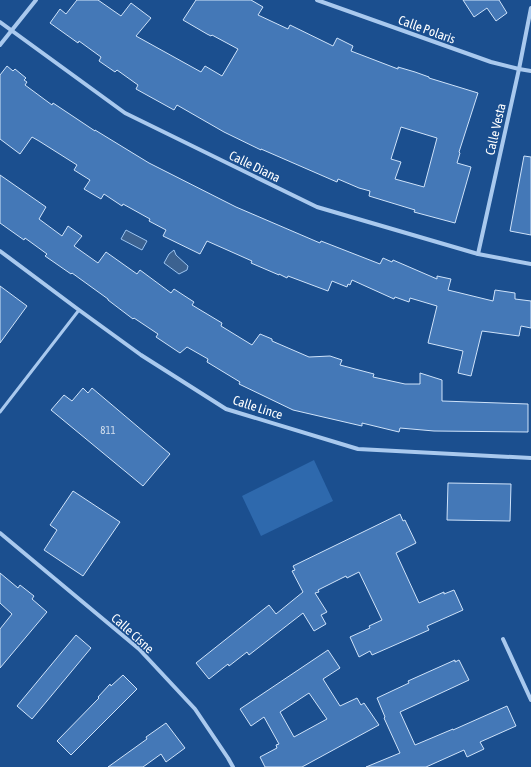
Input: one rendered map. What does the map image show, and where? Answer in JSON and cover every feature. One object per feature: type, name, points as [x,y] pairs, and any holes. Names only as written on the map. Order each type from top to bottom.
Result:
[{"type":"street","points":[[0,45],[36,0]]},
{"type":"street","name":"Calle Polaris","points":[[317,0],[491,62],[531,71]]},
{"type":"street","name":"Calle Vesta","points":[[478,254],[531,8]]},
{"type":"street","name":"Calle Diana","points":[[0,22],[125,113],[317,207],[478,254],[531,264]]},
{"type":"street","name":"Calle Lince","points":[[0,251],[141,355],[226,409],[358,449],[531,458]]},
{"type":"street","name":"Calle Cisne","points":[[0,533],[139,650],[195,709],[233,767]]},
{"type":"street","points":[[503,639],[531,700]]},
{"type":"lane","points":[[0,412],[79,310]]},
{"type":"shaded area","points":[[126,230],[147,241],[142,250],[121,239]]},
{"type":"shaded area","points":[[174,250],[176,255],[188,266],[187,270],[179,274],[164,263],[169,254]]},
{"type":"shaded area","points":[[314,460],[333,501],[261,536],[242,496]]},
{"type":"building","points":[[77,0],[98,0],[121,16],[131,3],[151,18],[136,36],[201,72],[205,66],[222,76],[238,49],[183,20],[196,0],[251,0],[263,7],[258,15],[288,29],[290,25],[333,46],[337,38],[353,46],[351,51],[398,69],[398,67],[415,72],[429,78],[478,93],[459,152],[457,163],[471,167],[455,223],[414,212],[415,210],[369,196],[370,191],[338,179],[337,182],[261,150],[224,132],[177,105],[174,110],[136,89],[138,85],[117,70],[115,72],[99,61],[101,57],[50,23],[60,9],[66,14]],"holes":[[[401,127],[437,138],[424,187],[395,179],[401,162],[391,159]]]},
{"type":"building","points":[[463,0],[499,0],[507,13],[496,21],[487,8],[474,17]]},
{"type":"building","points":[[7,66],[13,71],[15,69],[26,78],[24,80],[27,82],[25,85],[52,105],[53,103],[95,131],[149,163],[236,207],[320,243],[321,241],[380,264],[383,258],[392,262],[393,260],[437,279],[437,276],[451,279],[448,290],[493,301],[495,290],[515,293],[515,299],[531,301],[531,328],[521,326],[519,336],[482,331],[471,376],[458,373],[463,351],[428,343],[437,306],[410,298],[409,302],[395,297],[394,299],[352,280],[350,285],[348,284],[347,287],[332,281],[328,291],[288,276],[287,278],[279,275],[207,241],[200,254],[163,236],[166,230],[149,221],[150,219],[123,204],[122,206],[104,194],[101,199],[84,189],[90,180],[74,170],[77,165],[39,141],[32,137],[20,154],[0,139],[0,75]]},
{"type":"building","points":[[524,156],[531,157],[531,235],[510,231]]},
{"type":"building","points":[[0,175],[46,207],[39,219],[62,236],[68,226],[82,236],[74,246],[98,263],[106,252],[137,274],[140,270],[171,293],[174,289],[194,302],[192,305],[222,323],[221,326],[252,345],[260,334],[272,339],[272,341],[309,357],[330,356],[342,360],[340,365],[374,374],[373,377],[405,384],[420,384],[420,373],[442,380],[442,401],[528,404],[528,432],[434,431],[400,428],[399,432],[362,423],[362,426],[293,410],[239,384],[240,382],[207,362],[208,359],[187,347],[180,353],[156,337],[158,334],[134,318],[133,319],[72,273],[71,274],[45,256],[47,254],[25,238],[24,240],[0,223]]},
{"type":"building","points":[[0,286],[27,306],[0,343]]},
{"type":"building","points":[[83,388],[88,393],[92,388],[170,454],[143,486],[51,410],[64,395],[72,401]]},
{"type":"building","points":[[448,483],[511,484],[510,521],[447,520]]},
{"type":"building","points":[[73,491],[120,522],[83,576],[44,550],[57,530],[50,525]]},
{"type":"building","points":[[400,514],[403,521],[405,520],[416,543],[396,553],[419,603],[444,592],[444,594],[454,590],[463,610],[427,626],[429,630],[372,655],[370,651],[359,657],[350,637],[370,628],[369,626],[382,620],[359,572],[347,578],[346,576],[315,593],[327,612],[321,615],[326,624],[314,631],[303,613],[249,655],[247,652],[229,666],[228,664],[209,679],[196,663],[269,605],[276,614],[303,592],[292,571],[295,570],[293,566]]},
{"type":"building","points":[[0,573],[18,588],[20,585],[34,596],[32,599],[47,612],[0,668],[0,629],[12,614],[0,603]]},
{"type":"building","points":[[76,635],[91,648],[32,719],[17,706]]},
{"type":"building","points":[[328,650],[340,668],[323,679],[340,706],[357,698],[361,705],[364,703],[379,725],[302,767],[265,767],[260,757],[277,748],[276,745],[279,744],[264,717],[251,726],[240,709]],"holes":[[[309,693],[327,719],[294,737],[280,712]]]},
{"type":"building","points":[[455,660],[455,662],[459,660],[469,680],[400,712],[415,745],[507,706],[516,726],[480,742],[484,749],[467,757],[464,750],[426,767],[366,767],[400,753],[384,718],[385,717],[377,698],[409,683],[408,681]]},
{"type":"building","points":[[123,675],[137,689],[71,755],[57,741],[99,698],[98,697],[110,684],[111,686]]},
{"type":"building","points":[[166,723],[185,748],[166,762],[161,754],[143,767],[108,767],[147,739],[146,737]]}]
